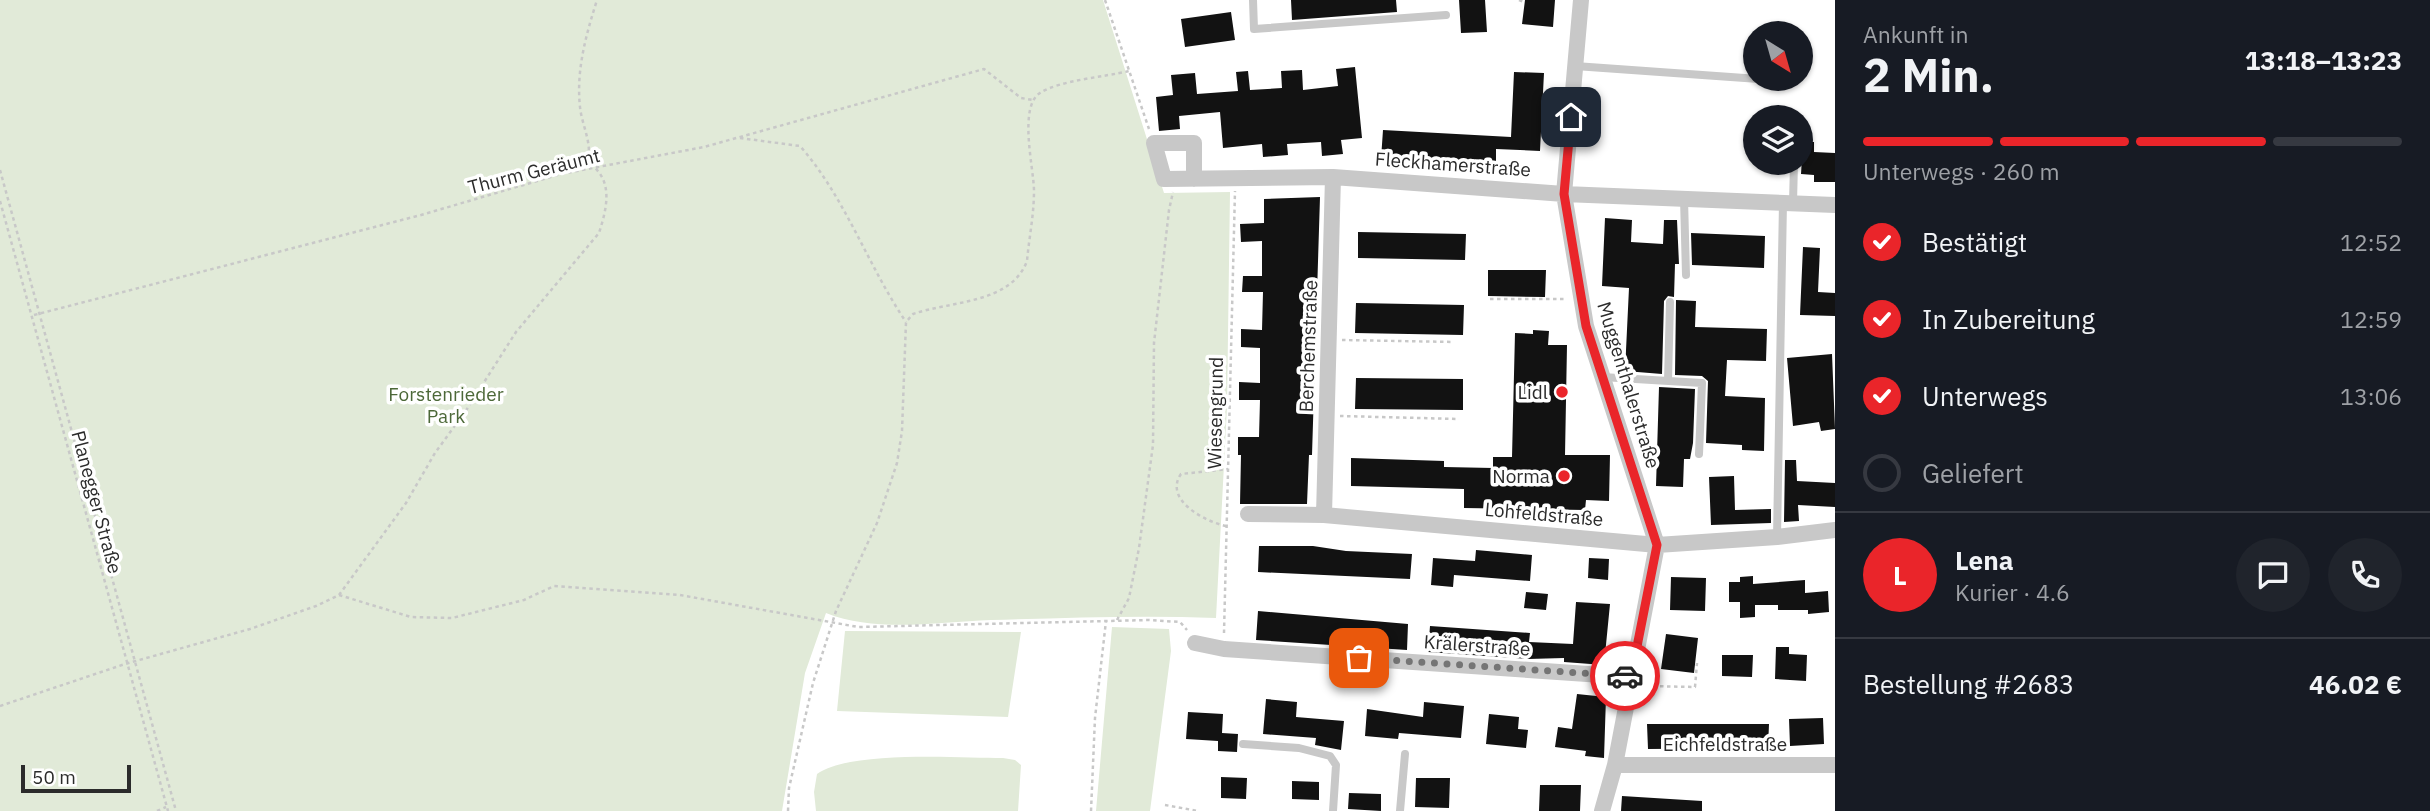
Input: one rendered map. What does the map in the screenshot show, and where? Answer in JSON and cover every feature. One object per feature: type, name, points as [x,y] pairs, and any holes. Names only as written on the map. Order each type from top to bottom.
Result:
[{"type":"street","name":"Muggenthalerstraße","points":[[1581,0],[1564,194],[1586,326],[1657,545]]},
{"type":"street","points":[[1177,179],[1164,179],[1154,143],[1194,143],[1195,179]]},
{"type":"street","name":"Fleckhamerstraße","points":[[1177,179],[1333,177],[1564,194],[1835,205]]},
{"type":"street","name":"Berchemstraße","points":[[1324,515],[1333,177]]},
{"type":"street","name":"Lohfeldstraße","points":[[1248,514],[1324,515],[1657,545],[1777,537],[1835,530]]},
{"type":"street","points":[[1602,811],[1615,765],[1657,545]]},
{"type":"street","name":"Krälerstraße","points":[[1195,643],[1224,649],[1630,681]]},
{"type":"street","name":"Eichfeldstraße","points":[[1615,765],[1835,765]]},
{"type":"lane","points":[[1253,0],[1254,29],[1446,15]]},
{"type":"lane","points":[[1575,66],[1743,78]]},
{"type":"lane","points":[[1777,537],[1788,202],[1792,175]]},
{"type":"lane","points":[[1684,198],[1682,219],[1687,243],[1686,275]]},
{"type":"lane","points":[[1668,381],[1670,302]]},
{"type":"lane","points":[[1602,377],[1702,383],[1699,454]]},
{"type":"lane","points":[[1244,744],[1299,748],[1330,756],[1336,765],[1333,811]]},
{"type":"lane","points":[[1400,811],[1405,754]]},
{"type":"path","points":[[583,170],[590,153],[580,110],[578,85],[580,61],[597,0]]},
{"type":"path","points":[[1105,0],[1154,143]]},
{"type":"path","points":[[1518,0],[1524,2]]},
{"type":"path","name":"Thurm Geräumt","points":[[34,315],[583,170],[738,138],[984,69],[1021,98],[1033,100]]},
{"type":"path","points":[[906,322],[913,314],[935,306],[995,293],[1010,286],[1023,271],[1027,261],[1034,191],[1028,137],[1033,100],[1039,93],[1053,88],[1129,71]]},
{"type":"path","points":[[738,138],[800,146],[819,168],[887,295],[906,322],[902,431],[897,463],[877,523],[843,594],[813,683],[789,788],[788,811]]},
{"type":"path","points":[[0,706],[134,661],[250,629],[316,607],[339,595],[406,503],[435,453],[467,409],[516,332],[599,233],[605,214],[606,191],[604,180],[594,168]]},
{"type":"path","points":[[0,170],[42,313],[176,811]]},
{"type":"path","name":"Wiesengrund","points":[[1224,649],[1235,177]]},
{"type":"path","points":[[1117,620],[1129,598],[1144,519],[1154,424],[1154,343],[1169,210],[1177,179]]},
{"type":"path","name":"Planegger Straße","points":[[0,201],[34,315],[125,664],[167,809]]},
{"type":"path","points":[[1490,299],[1581,299]]},
{"type":"path","points":[[1329,340],[1454,342]]},
{"type":"path","points":[[1327,416],[1459,419]]},
{"type":"path","points":[[1227,526],[1197,515],[1179,496],[1176,485],[1181,474],[1187,471],[1228,469]]},
{"type":"path","points":[[339,595],[411,617],[452,618],[524,600],[554,586],[680,595],[858,627],[1117,620],[1166,620],[1180,622],[1185,626]]},
{"type":"path","points":[[1091,811],[1095,718],[1106,621]]},
{"type":"path","points":[[1630,681],[1695,687],[1697,663]]},
{"type":"path","points":[[1165,805],[1198,811]]},
{"type":"path","points":[[157,811],[167,809]]},
{"type":"green space","name":"Forstenrieder Park","points":[[0,0],[1103,0],[1164,193],[1230,192],[1227,407],[1216,618],[1104,617],[886,625],[845,619],[826,613],[805,673],[782,811],[0,811]]},
{"type":"green space","points":[[1112,627],[1169,629],[1171,651],[1150,811],[1096,811]]},
{"type":"green space","points":[[845,631],[1021,632],[1008,717],[837,711]]},
{"type":"green space","points":[[879,758],[1015,760],[1021,765],[1018,811],[816,811],[814,792],[817,774],[833,766]]},
{"type":"building","points":[[1291,0],[1396,0],[1397,12],[1292,20]]},
{"type":"building","points":[[1459,0],[1485,0],[1487,32],[1461,33]]},
{"type":"building","points":[[1525,0],[1555,0],[1553,27],[1522,24]]},
{"type":"building","points":[[1231,12],[1235,40],[1185,47],[1181,19]]},
{"type":"building","points":[[1355,67],[1362,138],[1341,140],[1343,154],[1322,156],[1321,142],[1287,144],[1288,155],[1263,157],[1262,144],[1223,148],[1220,112],[1179,116],[1180,129],[1159,131],[1156,97],[1173,95],[1171,75],[1195,73],[1197,94],[1238,91],[1236,72],[1248,71],[1250,90],[1282,88],[1281,71],[1302,70],[1303,90],[1338,86],[1336,69]]},
{"type":"building","points":[[1514,72],[1544,73],[1540,151],[1496,149],[1496,163],[1381,159],[1383,130],[1511,137]]},
{"type":"building","points":[[1813,142],[1814,152],[1835,153],[1835,182],[1814,182]]},
{"type":"building","points":[[1320,197],[1312,455],[1309,455],[1307,504],[1240,504],[1241,455],[1238,455],[1238,437],[1259,437],[1260,400],[1239,400],[1239,382],[1260,383],[1260,348],[1241,347],[1241,329],[1262,330],[1263,292],[1242,292],[1243,276],[1262,276],[1262,241],[1241,242],[1240,224],[1264,223],[1264,199]]},
{"type":"building","points":[[1605,218],[1632,220],[1631,242],[1663,244],[1664,220],[1677,220],[1679,264],[1675,264],[1674,297],[1668,296],[1664,301],[1662,374],[1625,371],[1629,288],[1602,286]]},
{"type":"building","points":[[1358,232],[1466,234],[1465,260],[1358,258]]},
{"type":"building","points":[[1691,233],[1765,236],[1764,268],[1692,265]]},
{"type":"building","points":[[1803,247],[1820,248],[1818,292],[1835,293],[1835,316],[1800,315]]},
{"type":"building","points":[[1488,270],[1546,270],[1545,297],[1488,296]]},
{"type":"building","points":[[1676,300],[1696,301],[1695,327],[1767,329],[1766,361],[1727,360],[1725,396],[1765,398],[1764,451],[1742,450],[1742,445],[1706,443],[1708,381],[1702,376],[1675,375]]},
{"type":"building","points":[[1356,303],[1464,305],[1463,335],[1355,333]]},
{"type":"building","points":[[1533,330],[1549,331],[1548,345],[1567,345],[1565,455],[1610,455],[1609,501],[1586,500],[1585,510],[1464,508],[1464,489],[1351,486],[1351,458],[1444,461],[1444,467],[1493,468],[1493,457],[1512,457],[1515,333],[1533,334]]},
{"type":"building","points":[[1832,354],[1835,429],[1821,431],[1819,422],[1793,426],[1787,358]]},
{"type":"building","points":[[1356,378],[1463,379],[1463,410],[1355,409]]},
{"type":"building","points":[[1659,387],[1695,389],[1693,443],[1690,459],[1684,459],[1683,487],[1656,486]]},
{"type":"building","points":[[1785,460],[1796,460],[1797,481],[1835,483],[1835,507],[1798,505],[1799,521],[1784,522]]},
{"type":"building","points":[[1734,476],[1735,510],[1771,509],[1771,523],[1711,525],[1709,477]]},
{"type":"building","points":[[1259,546],[1313,546],[1346,551],[1412,554],[1410,579],[1258,572]]},
{"type":"building","points":[[1476,550],[1532,555],[1530,581],[1454,575],[1453,587],[1431,585],[1433,558],[1475,561]]},
{"type":"building","points":[[1589,558],[1609,559],[1608,580],[1588,578]]},
{"type":"building","points":[[1753,576],[1753,584],[1805,580],[1805,593],[1828,591],[1829,612],[1808,614],[1808,610],[1778,610],[1778,605],[1755,605],[1755,617],[1740,618],[1740,602],[1729,602],[1729,582],[1740,582],[1740,577]]},
{"type":"building","points":[[1671,577],[1706,578],[1705,611],[1670,610]]},
{"type":"building","points":[[1526,592],[1548,594],[1546,610],[1524,608]]},
{"type":"building","points":[[1576,602],[1610,604],[1604,665],[1564,662],[1564,658],[1528,659],[1428,652],[1430,626],[1530,633],[1529,642],[1573,644]]},
{"type":"building","points":[[1258,611],[1408,624],[1407,650],[1256,640]]},
{"type":"building","points":[[1666,634],[1698,638],[1694,673],[1661,669]]},
{"type":"building","points":[[1776,647],[1789,647],[1789,654],[1807,655],[1806,681],[1775,679]]},
{"type":"building","points":[[1722,655],[1753,655],[1752,677],[1722,676]]},
{"type":"building","points":[[1577,694],[1606,697],[1604,758],[1585,756],[1586,751],[1555,747],[1558,727],[1572,729]]},
{"type":"building","points":[[1266,699],[1297,702],[1296,717],[1344,721],[1341,750],[1315,745],[1316,738],[1263,734]]},
{"type":"building","points":[[1424,702],[1464,706],[1461,738],[1399,733],[1398,739],[1365,736],[1367,709],[1423,717]]},
{"type":"building","points":[[1188,712],[1223,714],[1222,733],[1238,734],[1237,752],[1218,751],[1218,741],[1186,739]]},
{"type":"building","points":[[1489,714],[1519,717],[1518,729],[1528,730],[1526,748],[1486,744]]},
{"type":"building","points":[[1823,718],[1824,744],[1790,746],[1789,719]]},
{"type":"building","points":[[1647,724],[1769,724],[1768,748],[1648,749]]},
{"type":"building","points":[[1221,777],[1247,778],[1246,799],[1221,798]]},
{"type":"building","points":[[1416,778],[1450,778],[1449,808],[1415,807]]},
{"type":"building","points":[[1292,781],[1319,782],[1319,800],[1292,799]]},
{"type":"building","points":[[1540,785],[1581,785],[1580,811],[1539,811]]},
{"type":"building","points":[[1349,793],[1381,794],[1381,811],[1348,809]]},
{"type":"building","points":[[1622,796],[1702,801],[1702,811],[1621,811]]},
{"type":"way so far","points":[[1359,658],[1625,676]]},
{"type":"place","name":"Lidl","points":[[1562,392]]},
{"type":"place","name":"Norma","points":[[1564,476]]},
{"type":"route","points":[[1571,117],[1564,194],[1586,326],[1657,545],[1631,677],[1625,676]]}]
